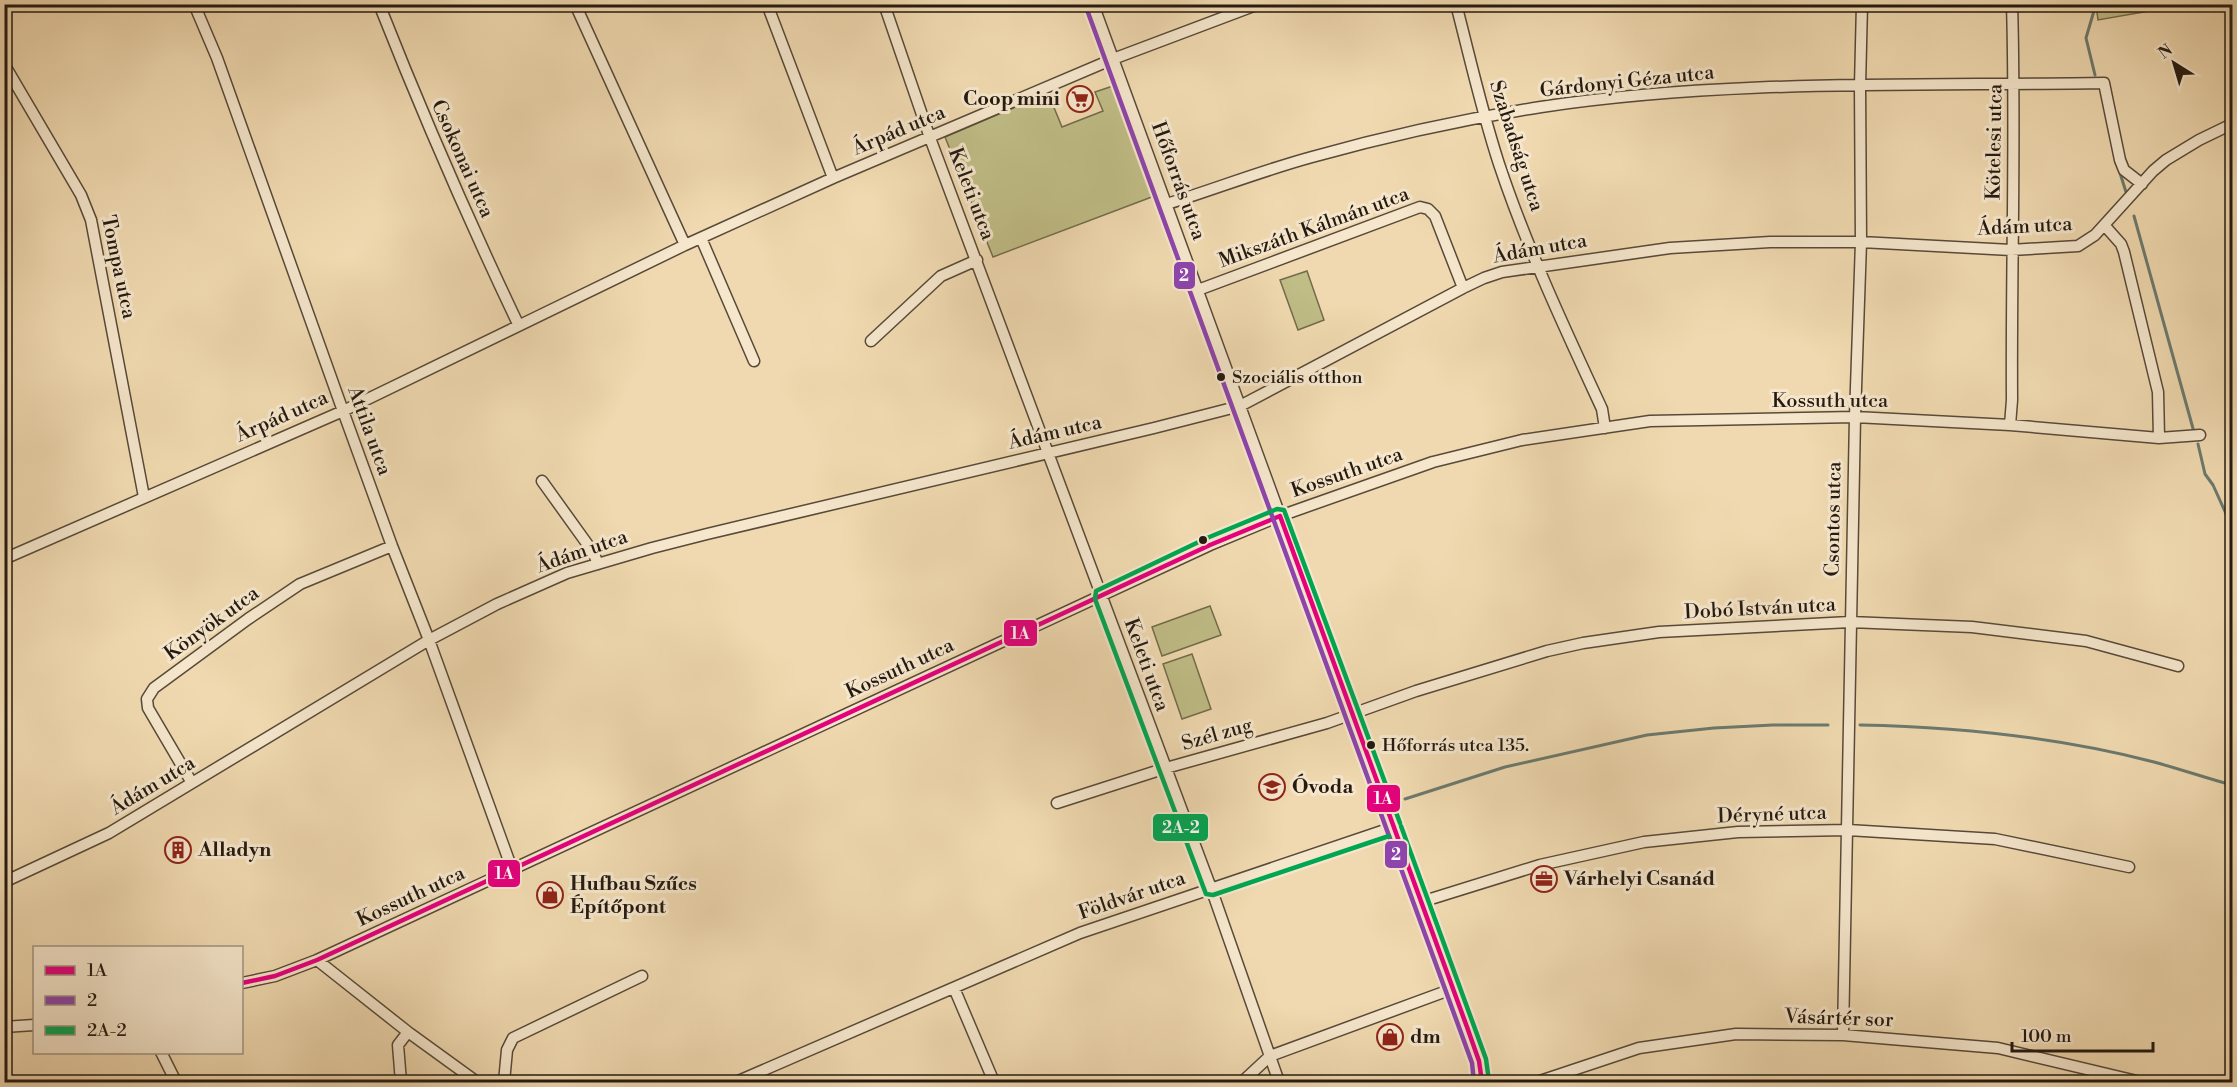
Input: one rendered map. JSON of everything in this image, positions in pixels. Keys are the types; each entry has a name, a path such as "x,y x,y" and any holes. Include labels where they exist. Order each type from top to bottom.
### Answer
{"street":[{"name":"Attila utca","path":"194,4 217,58 392,546 429,640 512,869"},
{"name":"Csokonai utca","path":"379,4 414,94 464,210 518,324"},
{"path":"574,4 685,245"},
{"path":"767,4 833,178"},
{"name":"Keleti utca","path":"884,4 930,138 1211,888 1279,1083"},
{"name":"Hőforrás utca","path":"1093,4 1479,1061 1482,1083"},
{"name":"Árpád utca","path":"4,559 343,411 518,324 833,178 1113,59 1259,4"},
{"name":"Szabadság utca","path":"1456,4 1485,118 1500,165 1538,266 1602,409 1605,428"},
{"name":"Csontos utca","path":"1843,1035 1850,622 1861,242 1862,4"},
{"name":"Kötelesi utca","path":"2010,424 2014,85 2012,4"},
{"name":"Tompa utca","path":"4,64 81,195 91,220 144,497"},
{"name":"Gárdonyi Géza utca","path":"1167,204 1312,157 1426,129 1540,107 1694,91 1860,86 2104,83 2120,160 2124,170 2142,184"},
{"name":"Ádám utca","path":"4,882 109,833 429,640 497,604 567,573 696,536 1048,454 1240,406 1492,274 1670,248 1770,242 1861,242 2011,250 2078,246 2105,226 2142,184 2174,154 2232,124"},
{"name":"Mikszáth Kálmán utca","path":"1198,290 1420,207 1428,209 1435,216 1463,288"},
{"path":"2105,226 2121,244 2127,261 2158,392 2159,438"},
{"path":"700,238 754,361"},
{"name":"Keleti utca","path":"872,341 941,276 977,260"},
{"name":"Kossuth utca","path":"243,983 275,976 317,960 1210,545 1280,516 1433,462 1522,440 1650,421 1855,417 2010,424 2159,438 2200,435"},
{"path":"542,480 594,552 598,564"},
{"name":"Könyök utca","path":"192,783 148,708 147,699 154,688 300,584 392,546"},
{"name":"Dobó István utca","path":"1352,713 1548,651 1583,643 1659,632 1850,622 1972,627 2086,641 2178,666"},
{"name":"Szél zug","path":"1057,802 1166,768 1327,723 1352,713"},
{"name":"Földvár utca","path":"736,1083 1080,933 1394,827"},
{"name":"Déryné utca","path":"1421,902 1540,865 1644,842 1738,832 1848,830 1995,839 2130,867"},
{"path":"317,960 477,1083"},
{"path":"504,1083 507,1050 513,1038 642,976"},
{"path":"954,988 994,1083"},
{"path":"1242,1083 1270,1056 1452,989"},
{"path":"4,1027 30,1025"},
{"path":"4,1034 30,1025"},
{"path":"401,1083 398,1045 408,1032"},
{"name":"Vásártér sor","path":"1537,1083 1639,1048 1736,1034 1843,1035 1998,1048 2141,1083"},
{"path":"162,1054 176,1083"}],"shaded area":[{"path":"2096,4 2184,5 2098,20"},
{"path":"1116,85 1157,195 993,257 945,137 1048,93 1062,127 1103,111 1095,92"},
{"path":"1307,271 1324,320 1298,330 1280,280"},
{"path":"1210,606 1221,635 1162,656 1152,627"},
{"path":"1192,654 1211,709 1182,719 1163,664"}],"waterway":[{"path":"2095,75 2086,38 2096,4"},
{"path":"2120,173 2126,192"},
{"path":"2134,216 2194,432"},
{"path":"2198,444 2205,474 2213,485 2232,527"},
{"path":"1405,799 1505,767 1647,735 1714,728 1828,725"},
{"path":"1860,725 1934,728 2045,740 2118,753 2232,785"}],"transit line":[{"name":"2","path":"1086,7 1472,1063 1474,1082"},
{"name":"2A-2","path":"1389,836 1213,895 1206,894 1095,599 1096,591 1207,538 1277,509 1284,510 1400,823"},
{"name":"1A","path":"1280,516 1467,1027 1479,1061 1482,1082"},
{"name":"1A","path":"243,983 275,976 317,960 1210,545 1280,516"},
{"name":"2A-2","path":"1401,826 1486,1059 1489,1081"}],"place":[{"name":"Coop mini","path":"1080,99"},
{"name":"Szociális otthon","path":"1221,377"},
{"name":"Hőforrás utca 135.","path":"1371,745"},
{"name":"Óvoda","path":"1272,787"},
{"name":"Alladyn","path":"178,850"},
{"name":"Várhelyi Csanád","path":"1544,879"},
{"name":"Hufbau Szűcs Építőpont","path":"550,895"},
{"name":"dm","path":"1390,1037"}]}
